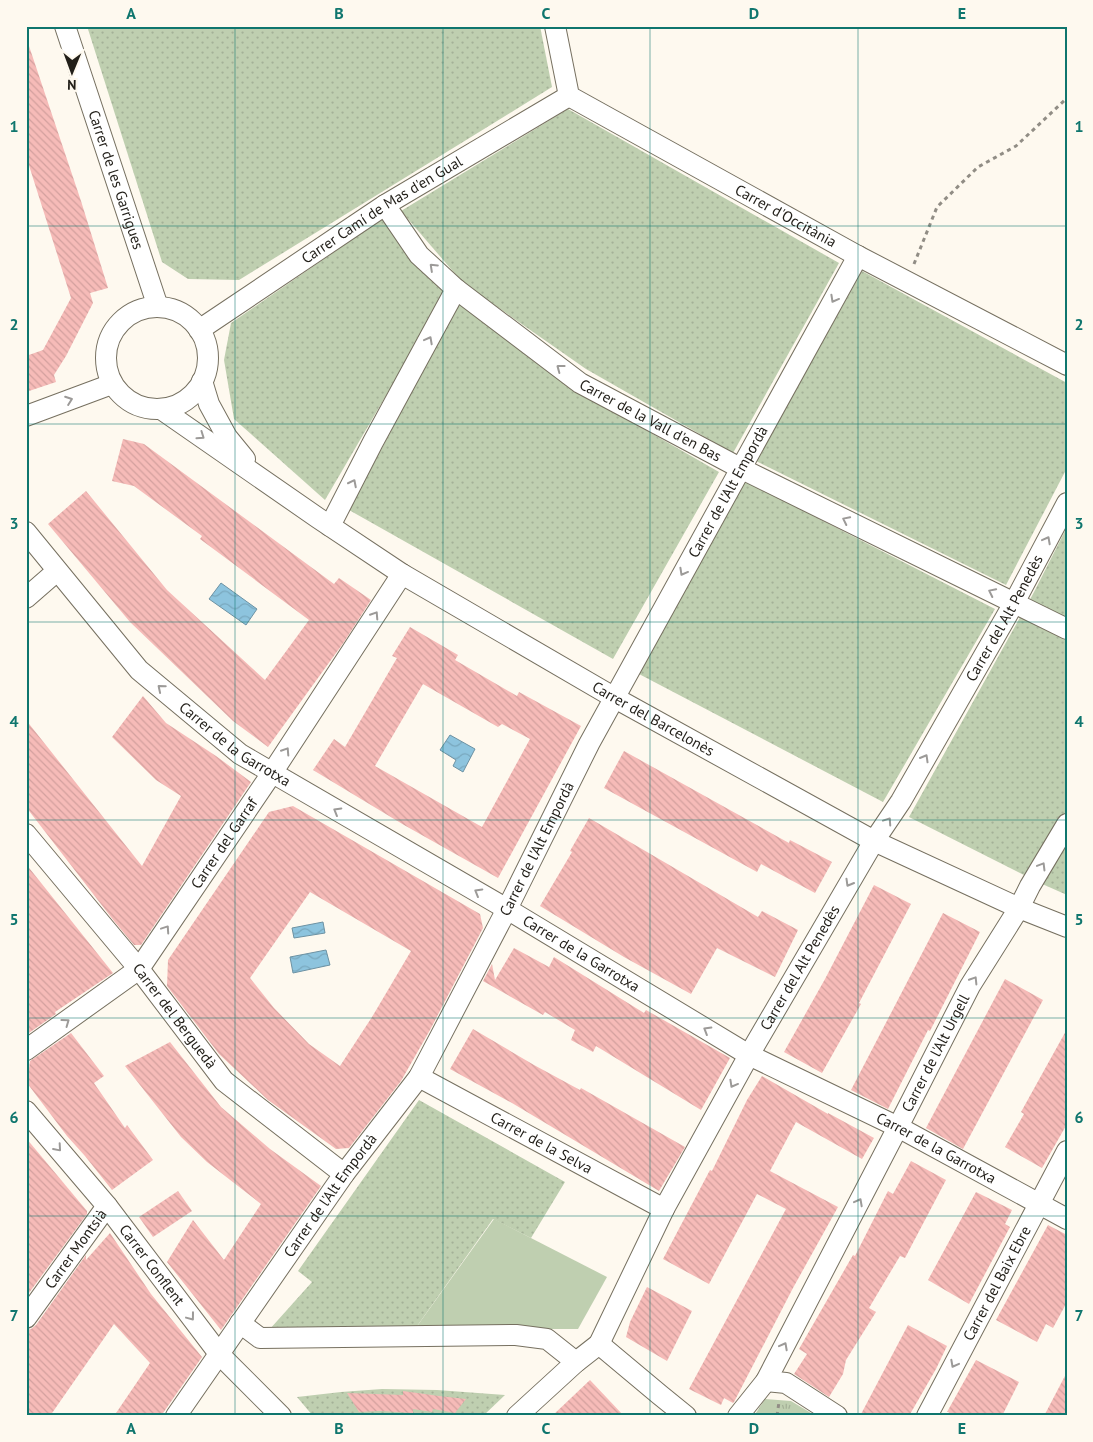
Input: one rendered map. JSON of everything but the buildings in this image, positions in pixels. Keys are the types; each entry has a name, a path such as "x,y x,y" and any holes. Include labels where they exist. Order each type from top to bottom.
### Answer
{"street":[{"name":"Carrer de les Garrigues","path":"65,26 158,307"},
{"path":"555,26 569,96"},
{"name":"Carrer Camí de Mas d'en Gual","path":"199,330 385,205 569,96"},
{"name":"Carrer d'Occitània","path":"569,96 906,282 1067,365"},
{"name":"Carrer de la Vall d'en Bas","path":"385,205 419,255 456,289 580,383 740,468 1067,629"},
{"name":"Carrer de l'Alt Empordà","path":"176,1416 344,1174 419,1077 507,909 590,744 858,256"},
{"path":"330,526 456,289"},
{"path":"158,307 182,313 199,330 205,342 208,355 207,368 195,392 185,400 174,406 161,409 147,408 133,403 122,396 112,384 106,367 106,349 112,332 124,318 140,309 158,307"},
{"name":"Carrer del Barcelonès","path":"202,381 209,404 227,436 259,476"},
{"path":"26,416 112,384"},
{"name":"Carrer del Barcelonès","path":"161,409 402,574 615,698 874,841 1019,908 1067,927"},
{"name":"Carrer del Alt Penedès","path":"517,1416 576,1362 599,1344 664,1209 749,1055 874,841 901,800 1014,603 1067,503"},
{"name":"Carrer de la Garrotxa","path":"26,532 139,670 240,754 507,909 749,1055 898,1127 1067,1219"},
{"path":"26,598 57,571"},
{"name":"Carrer del Garraf","path":"26,1050 139,970 272,773 402,574"},
{"name":"Carrer de l'Alt Urgell","path":"738,1416 766,1381 970,986 1019,908 1067,824"},
{"name":"Carrer del Berguedà","path":"26,834 139,970 224,1081 344,1174"},
{"name":"Carrer de la Selva","path":"419,1077 664,1209"},
{"name":"Carrer Conflent","path":"26,1111 107,1206 220,1355 281,1416"},
{"name":"Carrer del Baix Ebre","path":"927,1416 1067,1151"},
{"name":"Carrer Montsià","path":"26,1318 107,1206"},
{"path":"240,1323 260,1338 516,1335 547,1339 576,1362"},
{"path":"599,1344 686,1416"},
{"path":"766,1381 786,1383 837,1416"}],"path":[{"path":"906,282 937,207 978,167 1016,146 1067,98"},
{"path":"777,1416 779,1399"}],"green space":[{"path":"87,26 540,26 552,87 239,280 188,279 162,262"},
{"path":"568,109 839,263 733,453 586,369 463,283 401,211"},
{"path":"382,219 447,291 325,500 234,419 224,360 231,323"},
{"path":"862,271 1067,383 1067,468 1006,585 756,461"},
{"path":"459,303 583,394 719,472 613,659 349,510"},
{"path":"743,480 995,609 883,802 639,674"},
{"path":"1067,527 1067,895 909,817 1033,594"},
{"path":"419,1100 565,1182 531,1238 493,1219 415,1329 269,1330 312,1282 298,1271"},
{"path":"494,1219 607,1277 578,1329 415,1329"},
{"path":"382,1389 437,1390 505,1395 483,1416 313,1416 297,1397"},
{"path":"765,1399 791,1401 816,1416 754,1416"}],"water":[{"path":"221,583 257,609 246,625 209,599"},
{"path":"450,735 475,749 463,772 453,766 456,760 440,750"},
{"path":"323,922 325,933 294,938 292,928"},
{"path":"326,950 330,965 293,973 290,957"}]}
